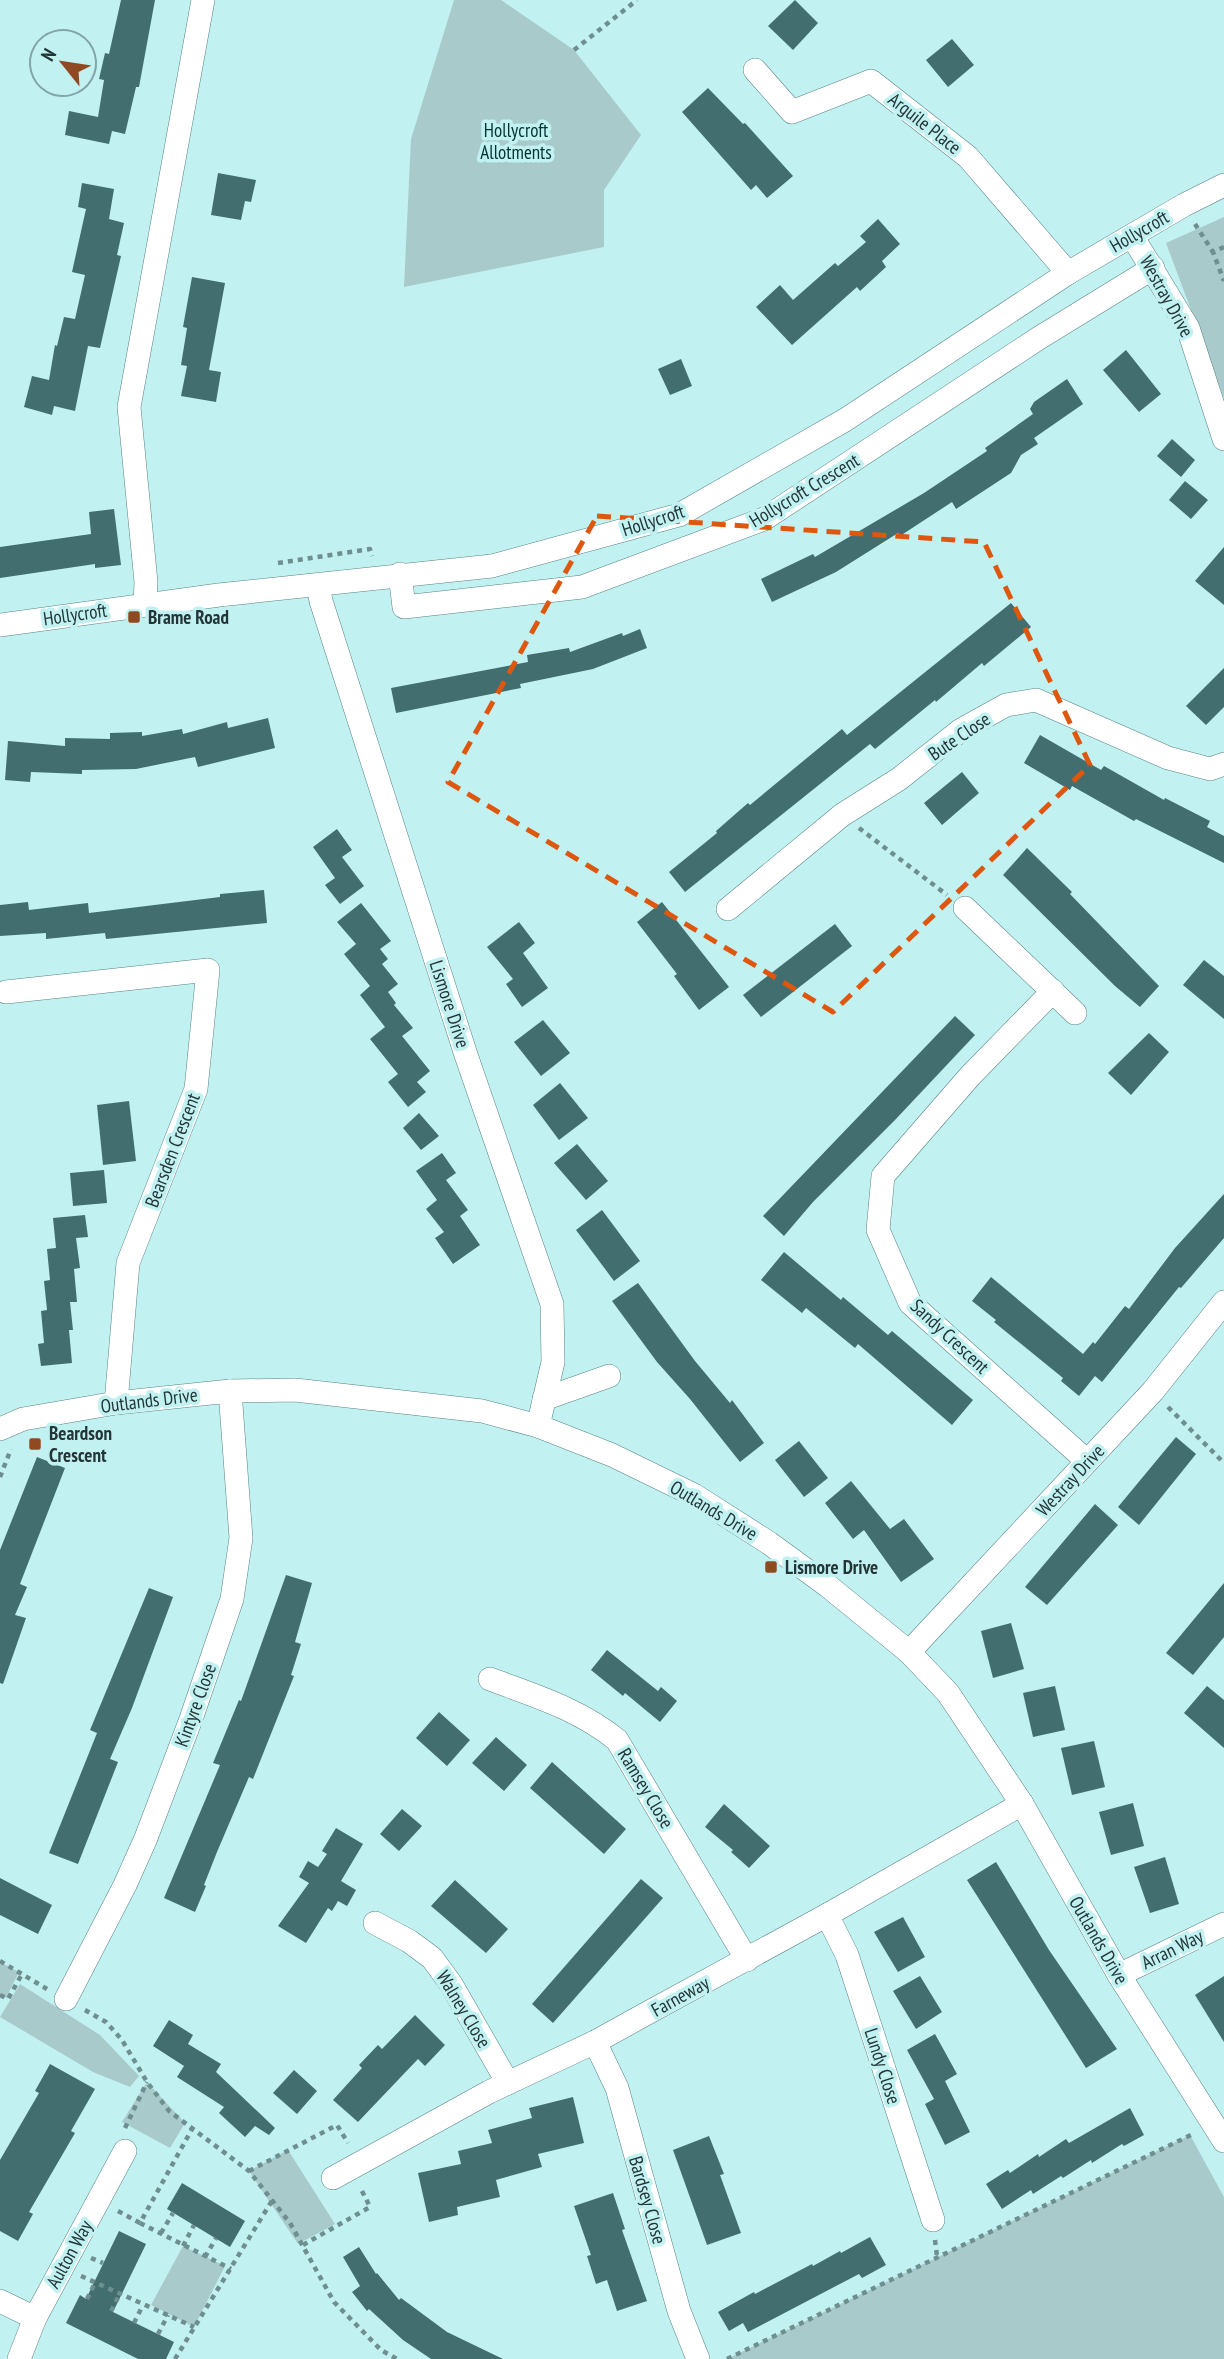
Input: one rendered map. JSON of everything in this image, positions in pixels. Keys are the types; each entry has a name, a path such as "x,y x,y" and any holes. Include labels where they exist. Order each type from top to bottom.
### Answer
{"street":[{"path":"145,604 146,582 129,407 203,0"},
{"name":"Arguile Place","path":"755,71 792,112 871,81 968,157 1068,273"},
{"name":"Hollycroft","path":"0,625 145,604 492,566 679,515 845,420 1068,273 1184,205 1224,185"},
{"name":"Westray Drive","path":"1132,236 1188,328 1224,439"},
{"name":"Hollycroft Crescent","path":"400,574 404,607 582,587 764,519 1029,344 1153,268"},
{"name":"Lismore Drive","path":"318,585 466,1055 552,1304 553,1362 538,1426"},
{"name":"Bute Close","path":"728,909 842,815 899,779 961,730 1006,705 1036,700 1168,758 1210,769 1224,764"},
{"path":"965,908 1075,1013"},
{"name":"Bearsden Crescent","path":"6,992 208,970 196,1089 128,1263 116,1403"},
{"name":"Sandy Crescent","path":"1053,991 970,1076 883,1176 878,1230 910,1303 1087,1461"},
{"name":"Westray Drive","path":"909,1652 1153,1391 1224,1302"},
{"path":"544,1399 609,1376"},
{"name":"Outlands Drive","path":"0,1429 23,1419 116,1403 230,1391 295,1390 482,1411 538,1426 612,1455 714,1507 828,1586 909,1652 948,1693 1022,1804 1119,1975 1219,2132"},
{"name":"Kintyre Close","path":"66,1999 125,1885 146,1838 232,1599 241,1538 230,1391"},
{"name":"Ramsey Close","path":"490,1679 575,1711 598,1724 617,1740 747,1960"},
{"name":"Farneway","path":"347,2170 508,2083 595,2042 747,1960 1022,1804"},
{"name":"Lundy Close","path":"827,1915 847,1955 933,2220"},
{"name":"Walney Close","path":"375,1923 409,1941 432,1958 451,1984 508,2083"},
{"name":"Arran Way","path":"1119,1975 1224,1924"},
{"name":"Bardsey Close","path":"595,2042 617,2088 679,2311 698,2359"},
{"name":"Aulton Way","path":"19,2359 35,2318 125,2151"},
{"path":"0,2301 35,2318"}],"path":[{"path":"574,50 637,0"},
{"path":"1184,205 1213,253 1224,281"},
{"path":"1213,253 1224,247"},
{"path":"842,815 965,908"},
{"path":"1153,1391 1224,1463"},
{"path":"0,1961 106,2022 122,2040 147,2082 169,2110 249,2171 290,2223 334,2302 382,2350 397,2359"},
{"path":"0,1995 8,2000 22,1974"},
{"path":"125,2151 124,2124 147,2082"},
{"path":"249,2171 337,2124 347,2170 370,2207 303,2245"},
{"path":"140,2223 192,2129"},
{"path":"727,2359 1219,2132"},
{"path":"175,2359 272,2199"},
{"path":"98,2201 231,2269"},
{"path":"161,2233 173,2213"},
{"path":"183,2246 194,2225"},
{"path":"205,2257 216,2238"},
{"path":"61,2267 194,2327"},
{"path":"87,2299 95,2283"},
{"path":"111,2311 120,2294"},
{"path":"134,2323 144,2304"},
{"path":"158,2334 167,2315"}],"highlighted area":[{"path":"597,516 984,542 1090,765 833,1012 448,782"}],"green space":[{"name":"Hollycroft Allotments","path":"454,0 501,0 574,50 641,135 604,190 604,247 404,287 411,139"},
{"path":"1224,217 1224,398 1166,243"},
{"path":"0,1962 19,1972 6,1998 0,1995"},
{"path":"20,1984 100,2035 139,2076 130,2087 93,2072 0,2017"},
{"path":"147,2082 185,2123 170,2148 122,2122"},
{"path":"1190,2135 1224,2197 1224,2359 727,2359"},
{"path":"288,2150 335,2224 298,2244 249,2171"},
{"path":"183,2246 225,2266 194,2327 151,2305"}],"building":[{"path":"121,0 155,0 139,87 136,87 125,134 112,131 109,144 65,135 69,111 98,117 104,80 99,79 105,53 109,54"},
{"path":"795,0 818,23 793,50 768,26"},
{"path":"952,39 974,65 948,87 926,60"},
{"path":"708,88 743,124 745,123 793,176 767,198 756,185 751,190 682,112"},
{"path":"218,173 256,180 251,202 245,201 241,220 211,215"},
{"path":"82,183 114,189 109,219 124,223 117,255 121,256 100,348 88,346 75,411 54,406 52,415 24,407 32,376 49,380 55,345 57,346 64,317 75,319 85,275 72,272 86,209 78,207"},
{"path":"878,219 900,244 882,261 886,267 860,291 857,287 792,345 756,307 780,285 793,300 835,263 838,266 866,242 860,236"},
{"path":"192,277 225,283 209,370 221,372 216,402 181,396 187,366 181,365 187,328 183,327"},
{"path":"1126,350 1161,394 1139,412 1103,370"},
{"path":"681,359 692,386 670,395 658,369"},
{"path":"1067,379 1083,404 1034,438 1038,444 1021,455 1011,473 956,509 952,502 900,536 898,533 836,572 772,602 761,579 813,554 815,557 924,493 987,451 985,448 1033,414 1030,409 1034,402"},
{"path":"1172,439 1195,460 1181,477 1157,456"},
{"path":"1185,481 1208,500 1191,519 1169,500"},
{"path":"114,509 121,565 95,568 95,564 0,578 0,547 91,534 89,512"},
{"path":"1224,547 1224,605 1195,581"},
{"path":"1011,603 1031,627 875,749 870,744 685,892 669,872 717,833 716,831 748,803 750,805 842,729 847,735"},
{"path":"640,629 647,648 593,669 520,684 521,688 396,713 391,688 528,662 527,655 569,648 570,652"},
{"path":"1224,668 1224,707 1206,725 1186,706"},
{"path":"268,718 275,748 198,767 195,757 136,769 82,770 82,774 31,772 30,782 5,780 8,741 65,746 65,738 110,739 110,733 142,732 142,736 182,729 183,734 227,722 228,728"},
{"path":"1040,735 1101,770 1104,766 1164,800 1165,798 1210,821 1207,827 1224,836 1224,863 1136,819 1134,821 1072,786 1070,790 1024,763"},
{"path":"962,772 979,793 942,825 924,803"},
{"path":"337,829 352,850 342,857 364,886 340,904 325,885 335,878 313,847"},
{"path":"1027,848 1072,892 1070,894 1159,986 1140,1007 1115,986 1003,875"},
{"path":"264,890 267,923 106,939 105,933 46,939 46,933 0,936 0,905 28,902 29,910 88,903 89,913"},
{"path":"662,902 729,987 699,1010 674,976 677,974 637,922"},
{"path":"361,903 391,941 380,949 388,959 382,964 398,984 388,992 396,1003 394,1005 413,1028 402,1036 430,1071 417,1082 426,1092 408,1107 388,1082 398,1074 370,1039 385,1027 360,995 370,986 344,954 356,944 337,922"},
{"path":"519,922 535,943 523,953 548,988 522,1007 506,984 513,979 487,947"},
{"path":"835,924 852,946 761,1017 743,995"},
{"path":"1204,960 1224,976 1224,1019 1183,985"},
{"path":"955,1016 975,1035 813,1202 784,1236 763,1216"},
{"path":"543,1020 570,1053 541,1076 514,1042"},
{"path":"1149,1033 1169,1052 1131,1095 1108,1073"},
{"path":"560,1083 588,1118 559,1140 533,1105"},
{"path":"129,1101 136,1161 103,1165 97,1105"},
{"path":"419,1113 439,1136 421,1150 403,1128"},
{"path":"577,1144 608,1181 586,1200 554,1163"},
{"path":"442,1153 456,1173 446,1180 468,1210 460,1216 480,1245 453,1264 435,1238 444,1232 426,1209 437,1200 416,1171"},
{"path":"104,1170 107,1203 73,1206 70,1173"},
{"path":"1224,1194 1224,1238 1181,1288 1179,1287 1102,1382 1095,1376 1079,1396 1061,1381 1063,1378 972,1301 991,1277 1083,1354 1093,1342 1095,1344 1125,1306 1129,1309 1175,1248"},
{"path":"602,1210 640,1261 614,1281 576,1230"},
{"path":"85,1215 88,1237 76,1238 80,1268 74,1269 77,1302 70,1302 72,1363 41,1366 38,1344 44,1343 41,1311 47,1310 44,1281 50,1280 47,1249 56,1248 53,1218"},
{"path":"784,1252 888,1335 892,1331 973,1400 952,1425 858,1344 855,1348 806,1308 802,1313 761,1280"},
{"path":"638,1283 695,1361 730,1403 732,1400 764,1443 740,1462 657,1362 612,1301"},
{"path":"1176,1437 1196,1454 1139,1525 1118,1507"},
{"path":"799,1441 828,1478 804,1497 775,1460"},
{"path":"37,1457 65,1468 20,1584 27,1587 15,1615 26,1618 3,1684 0,1683 0,1550"},
{"path":"851,1481 890,1529 904,1519 934,1559 901,1582 864,1530 853,1539 825,1503"},
{"path":"1095,1504 1118,1525 1047,1605 1025,1587"},
{"path":"286,1575 312,1583 295,1642 301,1644 291,1675 294,1676 253,1779 249,1777 217,1852 195,1912 164,1898 220,1765 213,1763 239,1700 241,1701"},
{"path":"1224,1583 1224,1637 1193,1675 1166,1653"},
{"path":"149,1588 173,1597 110,1759 118,1762 78,1864 49,1853 97,1733 90,1730"},
{"path":"1011,1623 1024,1669 993,1678 981,1631"},
{"path":"607,1650 658,1691 661,1687 677,1701 660,1722 591,1670"},
{"path":"1055,1686 1065,1730 1033,1737 1023,1693"},
{"path":"1207,1686 1224,1700 1224,1748 1184,1713"},
{"path":"439,1712 470,1740 447,1766 416,1738"},
{"path":"496,1737 527,1765 504,1791 472,1763"},
{"path":"1094,1741 1105,1787 1072,1795 1061,1748"},
{"path":"552,1762 626,1829 604,1854 530,1788"},
{"path":"1133,1803 1144,1846 1111,1855 1099,1812"},
{"path":"724,1804 770,1846 749,1868 731,1852 733,1850 705,1827"},
{"path":"402,1809 422,1826 399,1851 380,1834"},
{"path":"336,1828 363,1844 341,1881 356,1890 347,1906 338,1901 332,1911 328,1908 306,1943 278,1926 309,1883 299,1877 308,1861 318,1867 327,1854 322,1851"},
{"path":"1165,1857 1179,1904 1150,1913 1134,1867"},
{"path":"996,1862 1049,1950 1117,2049 1086,2068 967,1880"},
{"path":"0,1878 52,1905 38,1934 0,1915"},
{"path":"641,1879 663,1898 553,2023 532,2004"},
{"path":"455,1880 508,1929 486,1953 431,1906"},
{"path":"903,1917 925,1957 898,1972 874,1932"},
{"path":"920,1976 942,2012 916,2029 893,1991"},
{"path":"1224,1976 1224,2042 1195,1995"},
{"path":"415,2015 445,2045 425,2066 418,2059 358,2122 333,2100 362,2068 359,2065 378,2045 382,2049"},
{"path":"169,2020 193,2035 188,2044 221,2064 216,2072 275,2128 269,2135 255,2126 245,2137 219,2113 224,2107 177,2077 184,2066 153,2046"},
{"path":"935,2034 957,2074 945,2081 970,2132 945,2145 925,2104 934,2099 907,2050"},
{"path":"50,2064 95,2089 71,2131 75,2133 29,2212 33,2214 18,2241 0,2231 0,2160 39,2093 35,2091"},
{"path":"294,2070 317,2091 297,2114 273,2093"},
{"path":"573,2097 584,2143 538,2154 542,2167 496,2180 500,2197 457,2207 458,2215 429,2222 418,2173 461,2164 458,2151 492,2143 488,2130 532,2118 529,2108"},
{"path":"1130,2108 1144,2135 1124,2146 1122,2144 1092,2163 1091,2160 1033,2194 1031,2190 1002,2209 986,2184 1008,2170 1010,2173 1038,2154 1039,2157 1066,2139 1069,2143"},
{"path":"709,2136 724,2174 720,2175 741,2233 707,2245 673,2150"},
{"path":"182,2183 245,2221 230,2247 167,2209"},
{"path":"613,2193 625,2229 622,2230 647,2301 617,2311 607,2280 596,2284 587,2256 591,2255 574,2206"},
{"path":"119,2231 146,2244 113,2312 174,2342 166,2359 138,2359 66,2323 80,2295 86,2299"},
{"path":"870,2237 886,2265 862,2278 859,2274 748,2332 743,2323 729,2331 718,2312 754,2292 755,2294"},
{"path":"359,2247 376,2274 399,2300 401,2298 447,2332 503,2359 431,2359 403,2340 369,2309 367,2311 352,2292 360,2286 343,2257"}],"place":[{"name":"Brame Road","path":"134,617"},
{"name":"Beardson Crescent","path":"35,1444"},
{"name":"Lismore Drive","path":"771,1567"}]}
